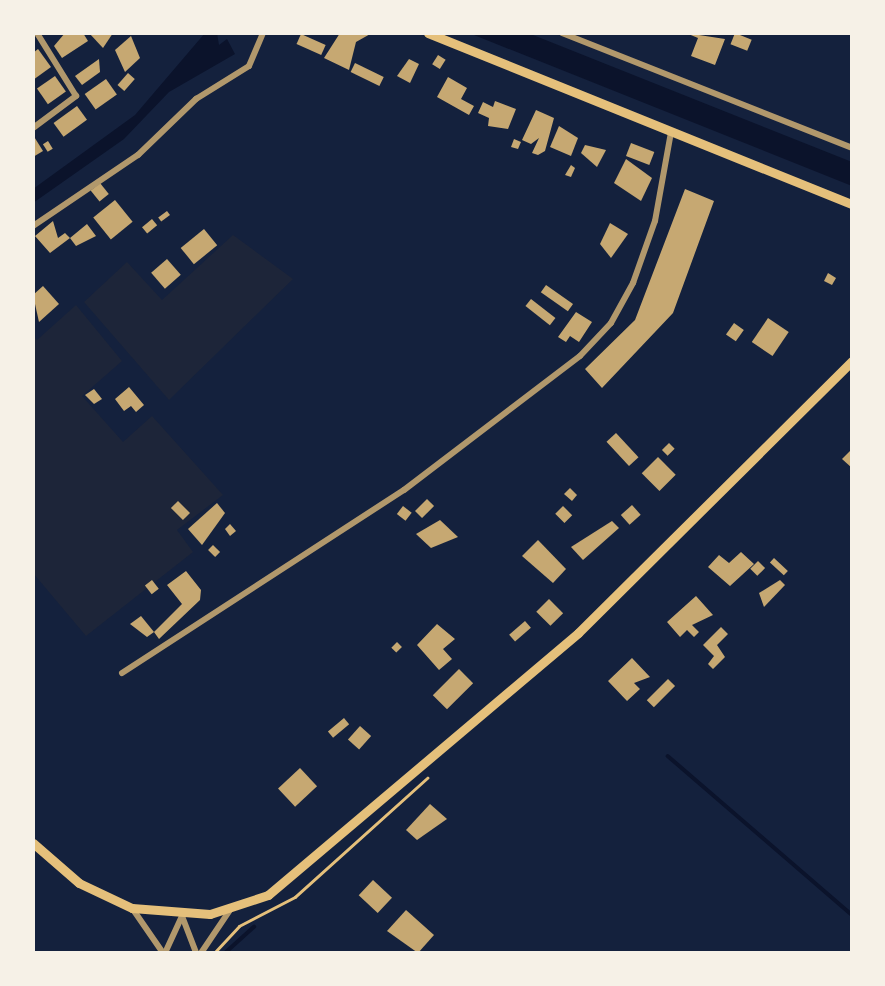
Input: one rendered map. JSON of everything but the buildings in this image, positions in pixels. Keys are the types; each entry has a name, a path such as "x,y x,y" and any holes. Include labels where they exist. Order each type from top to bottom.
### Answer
{"main road":[{"path":"428,33 852,204"},
{"path":"33,842 79,883 132,908 182,916 230,910 284,885 538,668 852,361"}],"street":[{"path":"33,128 76,96 37,33"},
{"path":"33,226 138,155 196,99 249,66 263,33"},
{"path":"562,33 852,148"},
{"path":"122,673 404,490 580,356 611,323 633,283 655,221 671,132"},
{"path":"132,908 164,953 182,916"},
{"path":"182,916 199,953 230,910"}],"path":[{"path":"213,953 239,926 295,897 427,778"}],"shaded area":[{"path":"205,33 217,33 219,45 227,39 235,54 169,92 124,139 33,203 33,189 135,115"},
{"path":"469,33 528,33 852,162 852,186"},
{"path":"233,235 293,279 169,400 84,302 127,262 162,300"},
{"path":"76,305 122,361 82,396 123,442 152,416 223,495 177,530 193,552 86,636 33,573 33,336 37,340"}],"waterway":[{"path":"668,756 852,915"},
{"path":"225,953 254,927"}]}
